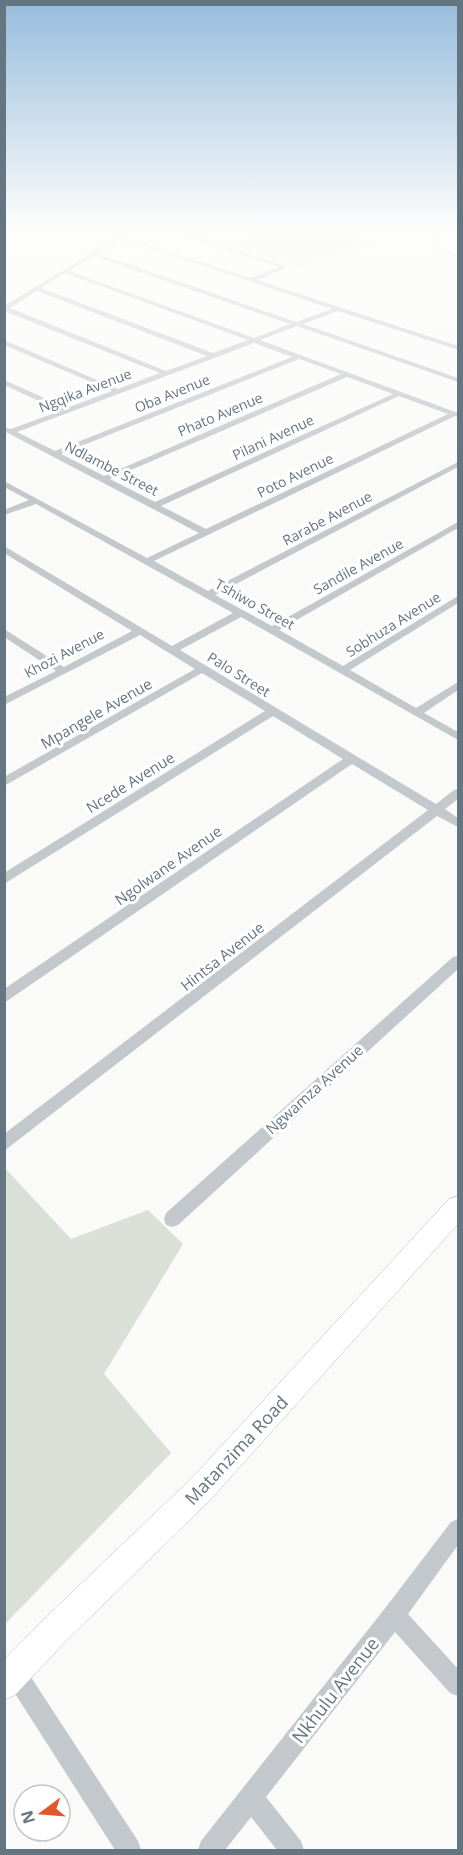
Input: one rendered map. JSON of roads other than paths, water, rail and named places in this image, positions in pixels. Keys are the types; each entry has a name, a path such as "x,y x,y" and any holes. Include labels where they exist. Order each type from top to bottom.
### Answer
{"street":[{"path":"14,313 165,373"},
{"path":"99,313 212,356"},
{"path":"179,313 457,415"},
{"path":"264,313 459,380"},
{"name":"Ngqika Avenue","path":"7,430 327,313"},
{"path":"347,313 459,348"},
{"path":"4,342 117,391"},
{"name":"Oba Avenue","path":"55,454 300,356"},
{"name":"Phato Avenue","path":"104,479 348,374"},
{"path":"4,382 65,410"},
{"name":"Pilani Avenue","path":"156,505 400,393"},
{"name":"Poto Avenue","path":"147,561 457,415"},
{"name":"Ndlambe Street","path":"7,430 207,533"},
{"name":"Rarabe Avenue","path":"208,595 459,464"},
{"name":"Tshiwo Street","path":"4,483 272,630 459,737"},
{"path":"4,513 35,501"},
{"name":"Sandile Avenue","path":"272,630 459,525"},
{"name":"Palo Street","path":"4,549 350,760 459,823"},
{"name":"Sobhuza Avenue","path":"342,671 459,599"},
{"path":"171,651 240,613"},
{"path":"4,632 63,671"},
{"name":"Khozi Avenue","path":"4,702 138,632"},
{"name":"Mpangele Avenue","path":"4,782 202,669"},
{"path":"417,713 459,685"},
{"name":"Ncede Avenue","path":"4,879 272,712"},
{"name":"Ngolwane Avenue","path":"4,997 350,760"},
{"name":"Hintsa Avenue","path":"4,1144 459,793"},
{"name":"Ngwamza Avenue","path":"172,1219 318,1084 459,961"},
{"name":"Matanzima Road","path":"10,1679 53,1632 202,1488 459,1207"},
{"name":"Nkhulu Avenue","path":"210,1851 459,1529"},
{"path":"394,1615 459,1685"},
{"path":"10,1679 129,1851"},
{"path":"251,1797 292,1851"}]}
